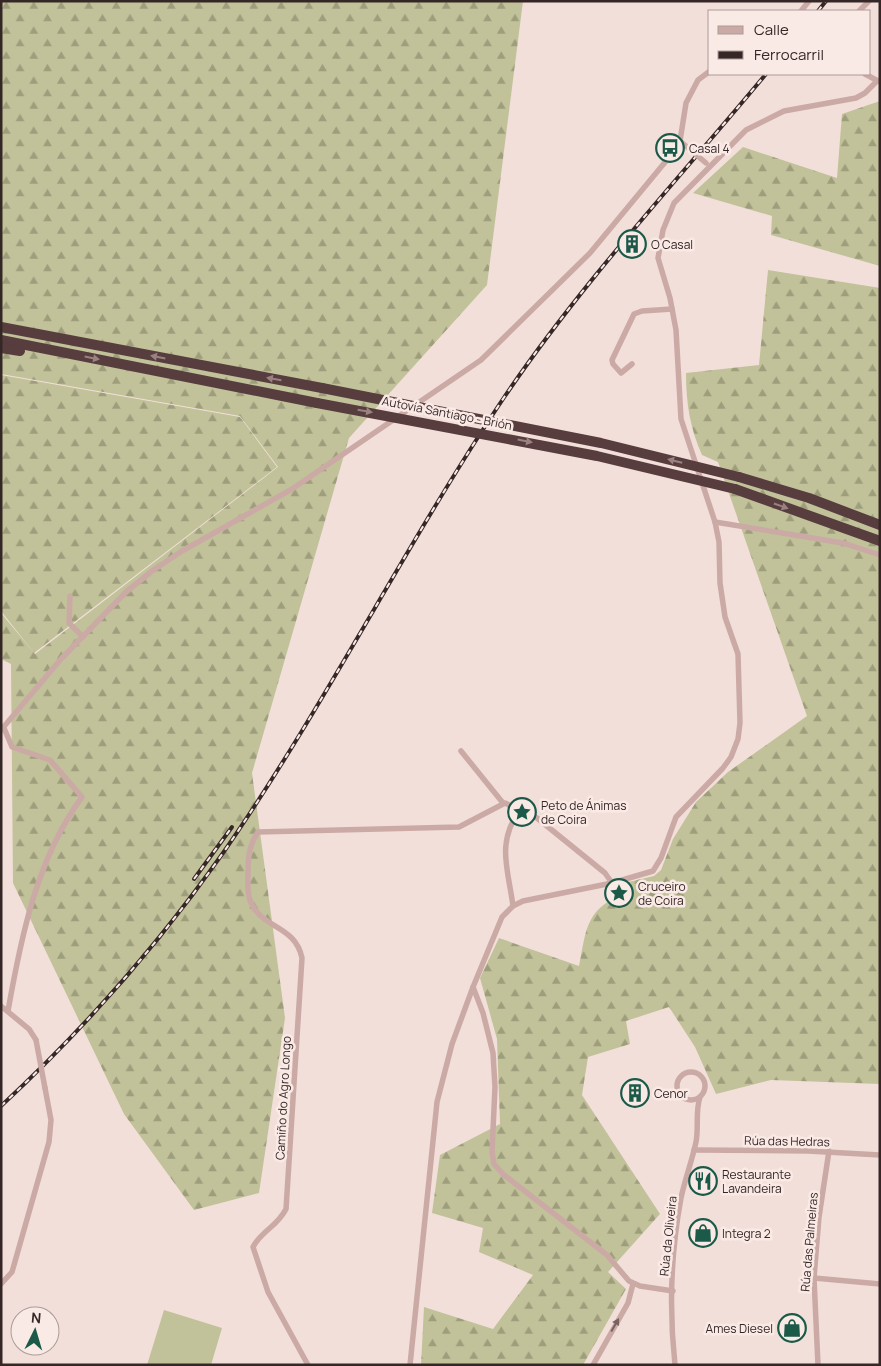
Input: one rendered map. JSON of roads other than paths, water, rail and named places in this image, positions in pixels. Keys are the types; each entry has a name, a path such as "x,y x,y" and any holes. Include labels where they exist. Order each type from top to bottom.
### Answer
{"highway":[{"path":"1,320 30,332"},
{"name":"Autovía Santiago - Brión","path":"1,327 601,443 739,477 809,498 880,524"},
{"name":"Autovía Santiago - Brión","path":"1,340 317,403 568,450 735,490 880,541"},
{"path":"1,348 24,351 44,348"}],"street":[{"path":"860,10 869,1"},
{"path":"8,1011 14,978 39,876 65,821 82,797 50,760 12,747 2,729 61,659 126,592 152,571 189,547 292,489 481,360 590,252 623,215 680,141 686,103 698,80 708,72"},
{"path":"410,1365 437,1102 452,1044 473,986 502,917 513,906 523,901 647,874 658,865 676,817 723,768 738,739 740,723 738,654 725,617 715,522 681,419 676,330 658,258 663,230 674,203 708,164 746,130 784,111 856,98 878,81 867,75"},
{"path":"680,141 708,164"},
{"path":"632,364 621,373 612,360 630,318 638,312 672,309"},
{"path":"715,522 843,543 880,555"},
{"path":"70,596 70,623 83,637"},
{"path":"461,751 503,803 537,818 605,873 612,883"},
{"name":"Camiño do Agro Longo","path":"308,1365 268,1292 253,1247 257,1239 281,1220 286,1209 302,958 294,938 259,915 250,900 248,891 249,851 258,832 458,827 503,803"},
{"path":"513,906 504,862 505,844 520,809"},
{"path":"473,986 483,1013 493,1053 495,1087 492,1152 494,1164 504,1176 607,1255 633,1284 672,1291"},
{"path":"1,1006 30,1029 36,1040 51,1120 49,1142 12,1272 1,1284"},
{"name":"Rúa da Oliveira","path":"675,1365 672,1291 679,1214 694,1150 697,1127 696,1111 700,1097 705,1089 703,1079 696,1073 686,1073 678,1079 676,1088 681,1097 689,1101 696,1111"},
{"path":"689,1101 700,1097"},
{"name":"Rúa das Hedras","path":"694,1150 828,1152 880,1155"},
{"name":"Rúa das Palmeiras","path":"818,1365 814,1278 819,1218 828,1152"},
{"path":"814,1278 880,1284"},
{"path":"593,1365 628,1303 633,1284"}],"railway":[{"path":"819,10 826,1"},
{"path":"1,1106 61,1047 118,986 198,887 223,853 296,741 468,452 535,353 632,232 765,75"},
{"path":"194,879 232,827"}],"place":[{"name":"Casal 4","path":"670,148"},
{"name":"O Casal","path":"632,244"},
{"name":"Peto de Ánimas de Coira","path":"522,812"},
{"name":"Cruceiro de Coira","path":"619,893"},
{"name":"Cenor","path":"635,1093"},
{"name":"Restaurante Lavandeira","path":"703,1181"},
{"name":"Integra 2","path":"703,1233"},
{"name":"Ames Diesel","path":"792,1328"}]}
